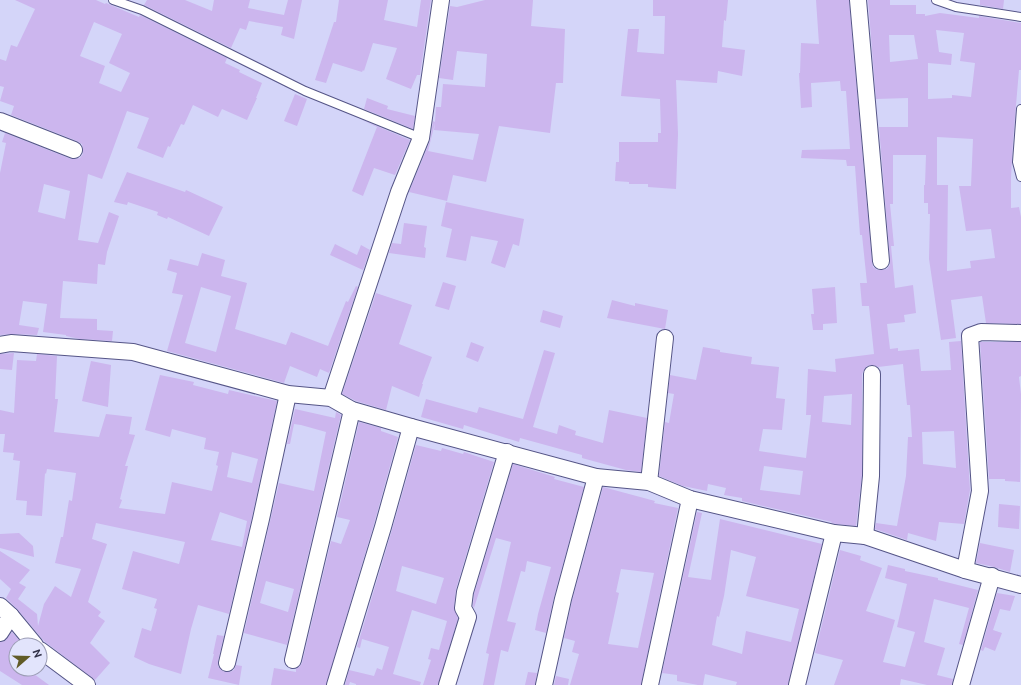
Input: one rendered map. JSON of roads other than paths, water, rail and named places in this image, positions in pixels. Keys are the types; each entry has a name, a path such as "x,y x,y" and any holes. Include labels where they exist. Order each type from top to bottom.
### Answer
{"street":[{"path":"330,398 398,192 421,138 441,0"},
{"path":"858,0 881,261"},
{"path":"0,121 74,150"},
{"path":"965,570 980,491 970,336 981,332 1021,333"},
{"path":"649,482 665,338"},
{"path":"0,345 11,343 133,352 288,394 330,398 352,410 596,477 649,482 690,499 834,533 865,536 965,570 1021,581"},
{"path":"865,536 871,476 872,374"},
{"path":"227,663 261,519 288,394"},
{"path":"293,660 352,410"},
{"path":"335,685 383,527 411,427"},
{"path":"447,685 468,617 463,608 465,592 507,452"},
{"path":"544,685 563,600 596,477"},
{"path":"650,685 690,499"},
{"path":"797,685 834,533"},
{"path":"961,685 992,576"},
{"path":"0,633 6,611"},
{"path":"6,611 29,637"},
{"path":"48,656 86,685"}],"lane":[{"path":"113,0 142,10 305,91 421,138"},
{"path":"936,0 956,7 1021,17"},
{"path":"1021,109 1017,162 1021,177"}]}
